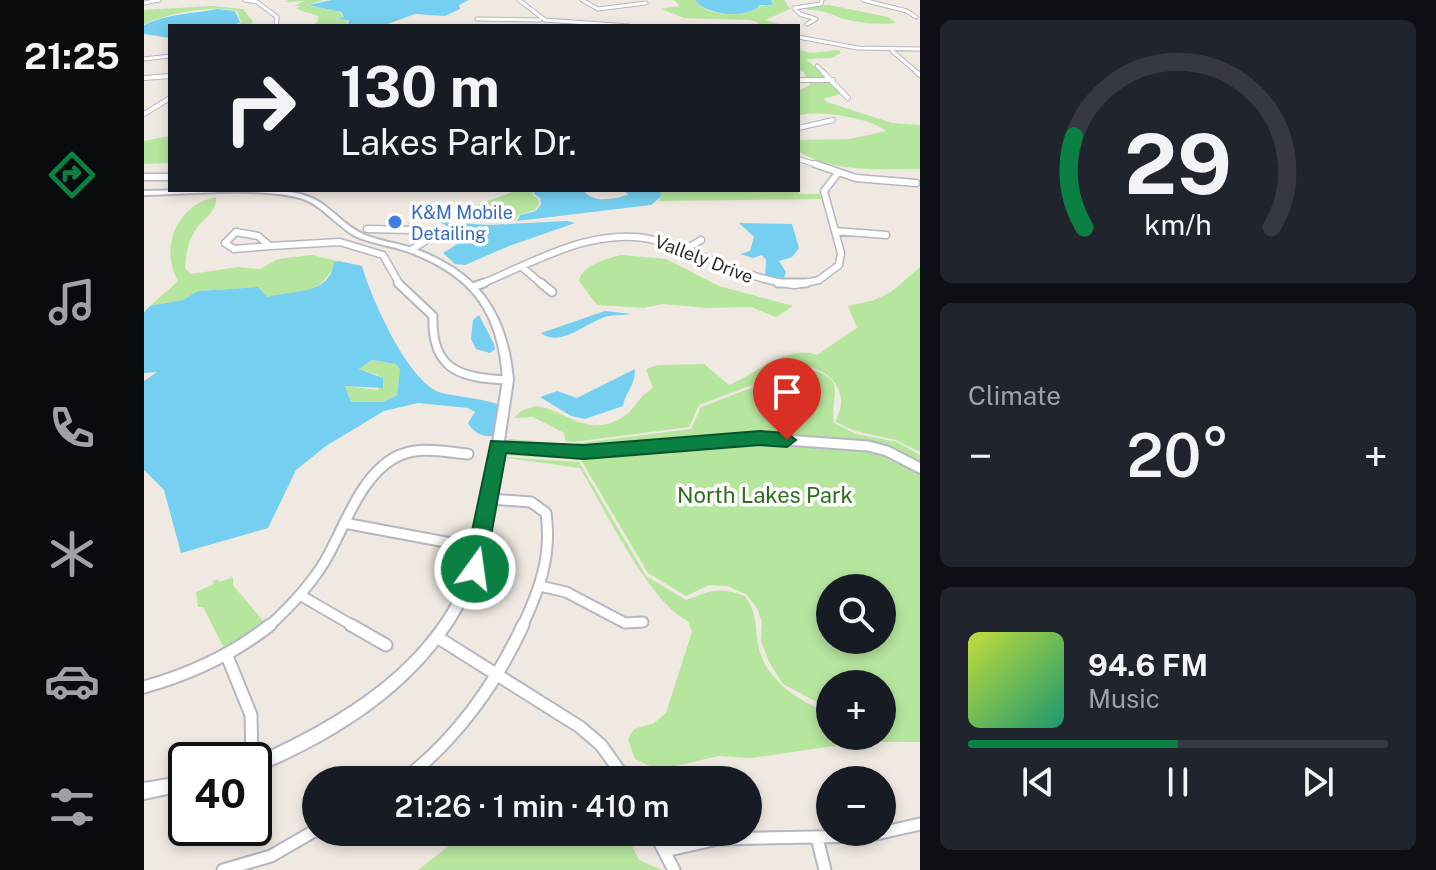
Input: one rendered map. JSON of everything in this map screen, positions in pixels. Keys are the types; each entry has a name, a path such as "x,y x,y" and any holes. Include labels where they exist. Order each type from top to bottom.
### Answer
{"street":[{"path":"144,3 159,0"},
{"path":"245,0 257,2 277,17 276,24"},
{"path":"519,0 545,20"},
{"path":"582,0 598,9 646,3"},
{"path":"807,24 816,19 800,14 794,8 821,4 822,0"},
{"path":"863,0 900,9"},
{"path":"888,0 916,17"},
{"path":"477,19 584,24"},
{"path":"800,37 858,48 920,49"},
{"path":"891,49 920,75"},
{"path":"144,59 168,56"},
{"path":"817,66 848,98"},
{"path":"144,78 168,76"},
{"path":"800,80 833,80"},
{"path":"144,114 168,99"},
{"path":"800,128 833,120"},
{"path":"800,160 838,173 875,181 916,183"},
{"name":"Vallely Drive","path":"473,287 592,242 614,237 652,238 686,249 745,277 775,282 804,282 826,276 839,265 841,253 824,191 838,173"},
{"path":"144,177 168,177"},
{"path":"144,193 263,192 315,201 329,209 340,224 353,233 440,262 473,287 502,328 508,353 508,380 489,499 475,569 459,603 437,637 403,676 362,710 312,741 272,758"},
{"path":"367,229 412,230 427,235 427,240 411,250"},
{"path":"380,242 389,230"},
{"path":"835,231 886,235"},
{"path":"270,246 258,236 241,232 230,236 225,243 234,249 340,242 387,258 399,284 433,316 434,348 442,362 459,373 483,380 508,380"},
{"path":"340,242 353,233"},
{"path":"686,249 701,240"},
{"path":"523,268 552,292"},
{"path":"498,446 584,452 760,438 868,446 887,451 920,468"},
{"path":"144,687 172,681 227,656 267,627 300,595 323,564 344,523 372,481 397,457 419,451 468,454"},
{"path":"419,766 450,739 495,673 526,624 540,586 548,541 546,513 531,502 489,499"},
{"path":"344,523 451,543"},
{"path":"540,586 566,592 625,623 643,622"},
{"path":"300,595 386,645"},
{"path":"437,637 580,727 601,745 616,766"},
{"path":"227,656 251,715 252,742"},
{"path":"144,791 168,786"},
{"path":"896,829 920,824"},
{"path":"223,870 271,856 302,838"},
{"path":"665,851 718,839 816,838"},
{"path":"662,846 674,870"},
{"path":"819,846 825,870"}],"green space":[{"path":"289,0 323,0 307,5 340,12 342,16 352,15 335,19 348,20 347,24 314,24 318,16 294,6 304,1 285,2"},
{"path":"674,0 695,0 703,8 723,13 773,4 771,0 784,0 790,9 765,20 779,24 758,24 750,20 684,18 661,9 680,6"},
{"path":"829,5 888,17 896,23 863,23 807,10 807,6"},
{"path":"213,6 243,9 253,22 238,24 241,22 237,11 203,9 144,24 144,10"},
{"path":"800,50 810,53 839,50 841,53 831,58 806,59 830,79 807,79 804,72 800,71"},
{"path":"809,81 831,81 843,93 824,99 827,102 892,123 920,125 920,169 842,166 800,152 800,140 850,139 886,131 868,122 843,116 800,116 800,90 810,85"},
{"path":"168,136 168,163 144,164 144,141"},
{"path":"512,192 533,192 539,204 535,210 518,215 515,221 472,219 464,215 468,208"},
{"path":"660,192 798,192 820,194 821,199 658,201 662,196"},
{"path":"216,197 212,211 196,229 189,243 185,268 191,274 238,267 260,269 278,259 312,255 337,261 330,273 317,286 301,292 267,297 258,287 198,291 183,300 150,306 178,281 170,255 175,229 191,208"},
{"path":"621,255 666,259 719,286 793,306 776,317 751,307 597,305 579,281 581,275 596,264"},
{"path":"920,267 920,452 896,440 855,431 836,422 841,403 838,388 823,372 802,366 699,405 689,427 573,442 565,441 564,433 533,417 514,418 521,411 536,406 589,425 601,425 626,415 653,388 646,369 658,365 704,364 729,385 783,357 806,353 817,355 857,328 848,306 891,292"},
{"path":"372,360 397,364 400,369 397,395 383,402 351,402 345,386 378,390 378,375 359,369"},
{"name":"North Lakes Park","path":"804,368 819,372 833,382 834,423 856,434 897,442 920,455 920,742 896,742 896,670 816,670 816,702 783,684 769,662 761,641 762,622 757,608 746,594 727,586 709,585 686,596 648,573 581,460 505,455 509,439 573,444 691,429 701,407"},
{"path":"501,449 505,457 579,462 646,576 686,600 714,591 745,596 753,612 765,665 793,695 816,707 816,749 751,758 718,756 676,766 650,766 635,759 628,739 634,729 654,723 666,713 692,632 688,621 673,611 643,575 580,468 500,457"},
{"path":"233,577 233,585 264,622 224,648 203,607 198,607 196,592 214,584 212,582 216,579 220,582"},
{"path":"449,846 632,846 639,860 662,870 418,870"}],"water":[{"path":"332,0 469,0 459,5 460,9 445,16 415,14 388,24 348,24 349,20 336,19 344,17 341,12 308,5"},
{"path":"695,0 771,0 773,5 760,5 746,12 727,14 708,10"},
{"path":"217,9 235,11 240,22 168,24 168,38 144,34 144,25 171,16"},
{"path":"585,192 604,199 628,195 626,192 660,192 662,196 651,205 517,221 520,215 536,211 541,204 540,198 534,194"},
{"path":"440,222 489,225 575,223 465,265 455,264 443,253 467,238"},
{"path":"739,223 792,224 799,248 792,257 779,261 786,272 784,278 765,277 766,260 762,255 753,258 740,254 750,251 754,237"},
{"path":"334,262 362,266 392,337 427,385 439,392 500,406 492,436 481,435 470,426 468,423 475,412 468,408 418,403 384,411 326,446 296,470 268,528 181,553 164,490 144,470 144,381 157,372 144,373 144,312 150,306 183,300 198,291 258,287 267,297 308,290 325,281","holes":["372,360 396,364 400,369 397,395 383,402 351,402 345,386 383,388 383,378 359,369"]},
{"path":"605,311 631,314 605,317 556,338 541,333"},
{"path":"479,315 494,344 495,349 490,353 476,349 471,339 473,320"},
{"path":"635,369 634,380 623,406 585,419 571,416 540,397 557,391 577,398"}],"place":[{"name":"K&M Mobile Detailing","path":"395,222"}],"route":[{"path":"475,569 498,446 584,452 760,438 787,440"}]}
